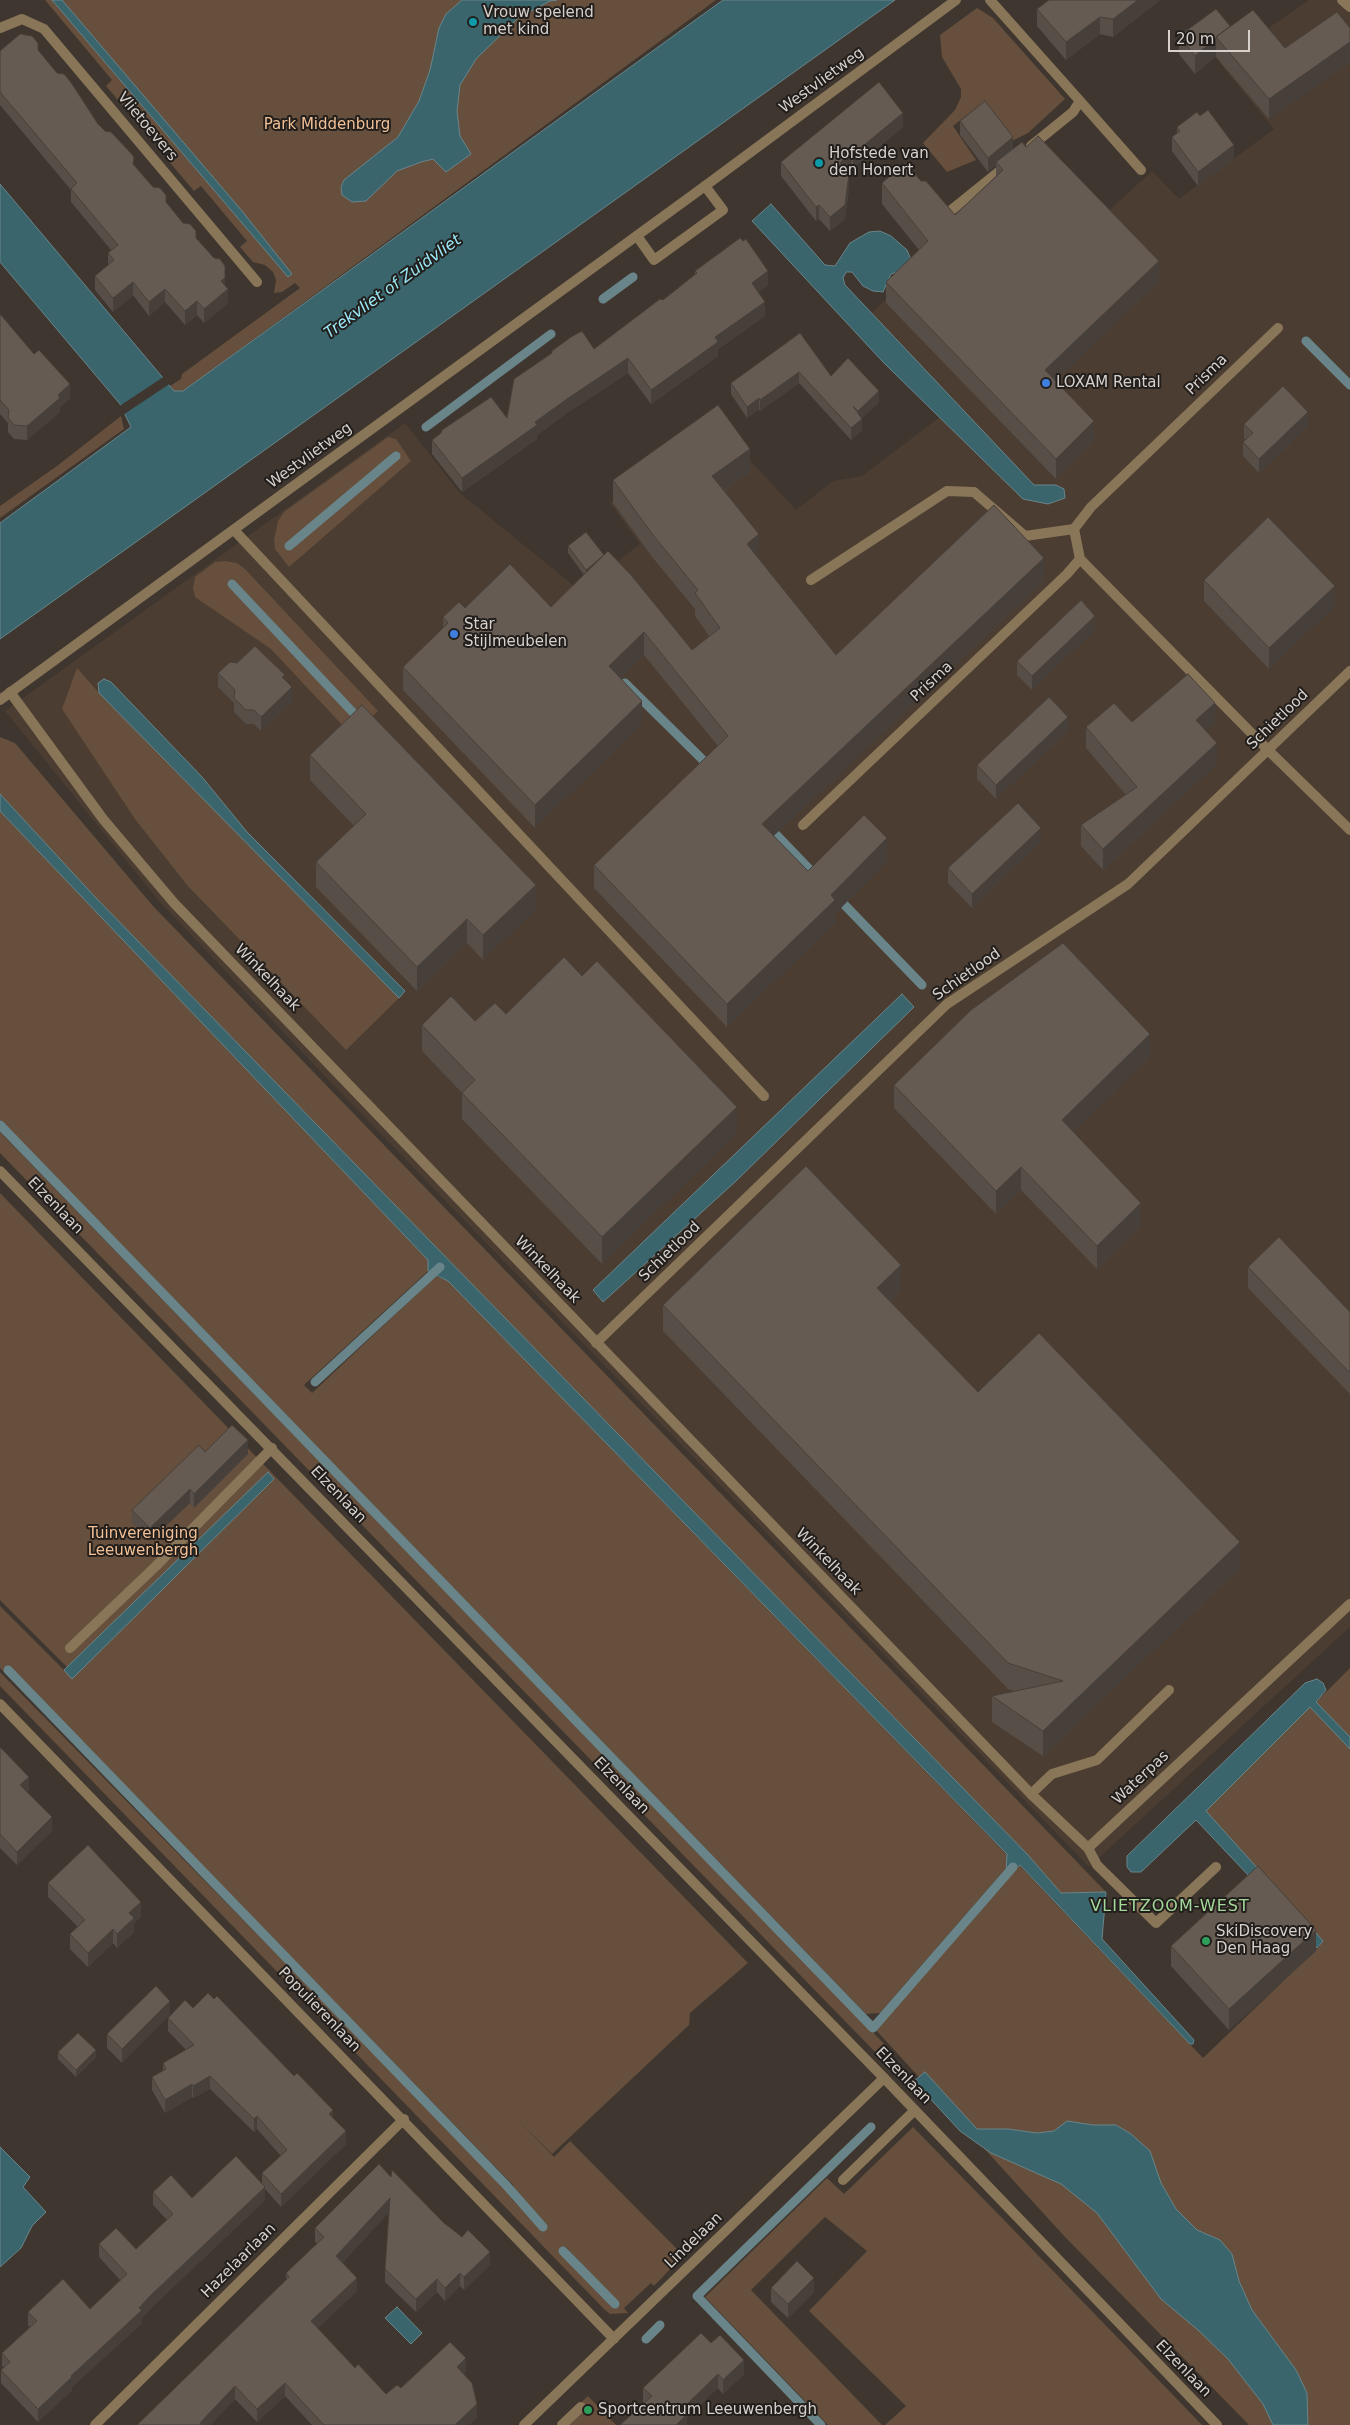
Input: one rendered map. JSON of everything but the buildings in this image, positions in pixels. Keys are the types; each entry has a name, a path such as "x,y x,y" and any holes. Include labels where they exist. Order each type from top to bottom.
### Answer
{"street":[{"name":"Westvlietweg","path":"0,700 705,186 956,0"},
{"path":"990,0 1141,170"},
{"path":"1342,0 1350,7"},
{"name":"Vlietoevers","path":"0,28 22,19 44,29 257,282"},
{"path":"949,212 1073,112 1080,101"},
{"path":"636,236 654,260 723,210 705,186"},
{"name":"Prisma","path":"1074,529 1091,507 1278,328"},
{"path":"811,580 947,491 974,492 1025,536 1074,529 1080,559 1268,750 1350,830"},
{"path":"234,530 764,1096"},
{"name":"Prisma","path":"803,825 1060,581 1080,559"},
{"name":"Schietlood","path":"596,1343 947,1004 1128,884 1350,671"},
{"name":"Winkelhaak","path":"10,692 103,819 174,903 1031,1794 1088,1848"},
{"name":"Elzenlaan","path":"0,1171 884,2078 1217,2425"},
{"path":"70,1648 152,1570 272,1448"},
{"name":"Waterpas","path":"1088,1848 1350,1604"},
{"path":"1031,1794 1052,1774 1097,1760 1169,1690"},
{"name":"Populierenlaan","path":"0,1704 404,2119 614,2339"},
{"path":"1088,1848 1097,1865 1156,1923 1216,1867"},
{"name":"Lindelaan","path":"524,2425 884,2078"},
{"path":"843,2180 914,2110"},
{"name":"Hazelaarlaan","path":"95,2425 404,2119"},
{"path":"562,2425 581,2407"}],"shaded area":[{"path":"1309,0 1350,0 1350,1627 1089,1867 322,1073 158,900 5,711 405,423 460,493 579,590 640,544 610,503 718,425 796,510 833,481 862,476 949,410 866,318 1039,154 1102,217 1152,171 1179,199 1274,129 1219,62"}],"green space":[{"name":"Park Middenburg","path":"45,0 52,0 288,277 58,0 716,0 183,391 174,391 170,386 181,379 182,374 300,288 295,283 282,292 274,293 276,280 273,272 265,265 253,262 240,247 247,241 201,186 194,191 166,158 172,151 141,113 134,119 106,86 112,80"},
{"path":"977,8 993,18 1065,99 1028,133 1010,142 980,105 953,126 976,160 947,172 923,143 955,110 961,97 961,89 942,57 940,35"},
{"path":"121,416 124,429 0,518 0,506 57,466"},
{"path":"388,437 396,439 411,461 289,567 275,549 274,540 278,521 284,512"},
{"path":"215,562 237,563 245,569 378,711 346,742 345,728 271,649 195,597 193,588 195,577"},
{"path":"77,668 99,693 399,998 346,1050 187,885 135,819 62,709"},
{"path":"0,737 15,743 153,906 1106,1892 1061,1893 1028,1855 96,898 0,794"},
{"path":"0,811 428,1260 428,1271 304,1385 312,1393 436,1276 448,1281 1007,1855 1006,1868 880,2013 866,2014 0,1120"},
{"path":"0,1132 894,2054 878,2055 0,1153"},
{"name":"Tuinvereniging Leeuwenbergh","path":"0,1193 748,1963 690,2013 689,2025 552,2154 518,2120 554,2157 570,2141 679,2251 673,2266 654,2286 651,2283 624,2308 628,2313 610,2314 604,2309 0,1686 0,1672 501,2183 513,2200 542,2231 547,2227 514,2191 513,2185 9,1667 4,1672 0,1668 0,1606 72,1678 75,1675 0,1600","holes":["566,2247 618,2303 613,2307 561,2252"]},
{"path":"1350,1668 1350,2425 1249,2425 1065,2237 875,2029 1019,1865 1203,2058 1320,1946 1186,1805 1316,1702"},
{"path":"913,2127 1202,2425 885,2425 906,2406 809,2311 867,2251 825,2217 751,2290 882,2425 828,2425 705,2297 827,2178 844,2194"},
{"name":"Sportcentrum Leeuwenbergh","path":"588,2396 616,2425 558,2425"}],"water":[{"path":"52,0 62,0 242,211 292,274 288,277"},
{"path":"462,0 557,0 550,1 518,18 476,59 460,85 457,111 460,136 471,154 446,172 433,159 397,171 366,201 352,202 342,195 341,187 344,180 398,137 419,101 430,70 439,28 446,14"},
{"name":"Trekvliet of Zuidvliet","path":"723,0 895,0 0,639 0,523 131,427 120,404 0,262 0,184 174,391 183,391"},
{"path":"771,204 825,265 835,266 850,243 869,232 880,231 891,236 907,250 911,260 905,269 891,274 883,292 873,291 863,286 852,272 846,272 843,278 845,285 1034,485 1056,485 1064,489 1065,498 1048,504 1023,499 884,363 752,221"},
{"path":"104,679 111,682 202,777 247,832 405,991 399,998 99,693 98,683"},
{"path":"0,794 96,898 1028,1855 1061,1893 1106,1892 1102,1939 1194,2040 1193,2044 1190,2044 1020,1865 1006,1875 1007,1854 448,1281 428,1271 428,1260 0,811"},
{"path":"902,994 914,1007 736,1181 603,1302 593,1290"},
{"path":"268,1472 274,1479 72,1679 64,1670"},
{"path":"1317,1679 1323,1683 1326,1690 1316,1702 1350,1737 1350,1749 1310,1707 1206,1811 1323,1941 1317,1948 1196,1820 1141,1872 1131,1872 1127,1867 1127,1856 1305,1683"},
{"path":"925,2072 977,2129 1008,2129 1037,2133 1054,2131 1067,2121 1093,2125 1116,2125 1131,2134 1150,2151 1161,2183 1176,2209 1197,2230 1220,2240 1232,2254 1239,2281 1252,2310 1296,2370 1307,2393 1308,2425 1273,2425 1263,2404 1228,2359 1198,2330 1161,2299 1097,2213 1061,2184 991,2153 960,2131 914,2081"},
{"path":"0,2147 30,2177 23,2187 46,2212 32,2226 21,2248 0,2267"},
{"path":"397,2307 422,2333 411,2344 385,2318"}],"pier":[{"path":"165,376 171,383 123,415 118,407"}],"waterway":[{"path":"603,299 633,277"},
{"path":"426,427 551,334"},
{"path":"1306,341 1350,385"},
{"path":"289,546 396,456"},
{"path":"232,584 360,720"},
{"path":"625,683 710,767"},
{"path":"768,826 818,878"},
{"path":"836,896 922,985"},
{"path":"0,1125 873,2028 1013,1867"},
{"path":"315,1382 440,1267"},
{"path":"8,1670 506,2185 543,2227"},
{"path":"821,2425 697,2296 871,2127"},
{"path":"563,2251 615,2304"},
{"path":"646,2339 660,2325"}],"place":[{"name":"Vrouw spelend met kind","path":"473,22"},
{"name":"Hofstede van den Honert","path":"819,163"},
{"name":"LOXAM Rental","path":"1046,383"},
{"name":"Star Stijlmeubelen","path":"454,634"},
{"name":"SkiDiscovery Den Haag","path":"1206,1941"},
{"name":"Sportcentrum Leeuwenbergh","path":"588,2410"}],"district":[{"name":"VLIETZOOM-WEST","path":"1170,1907"}]}
